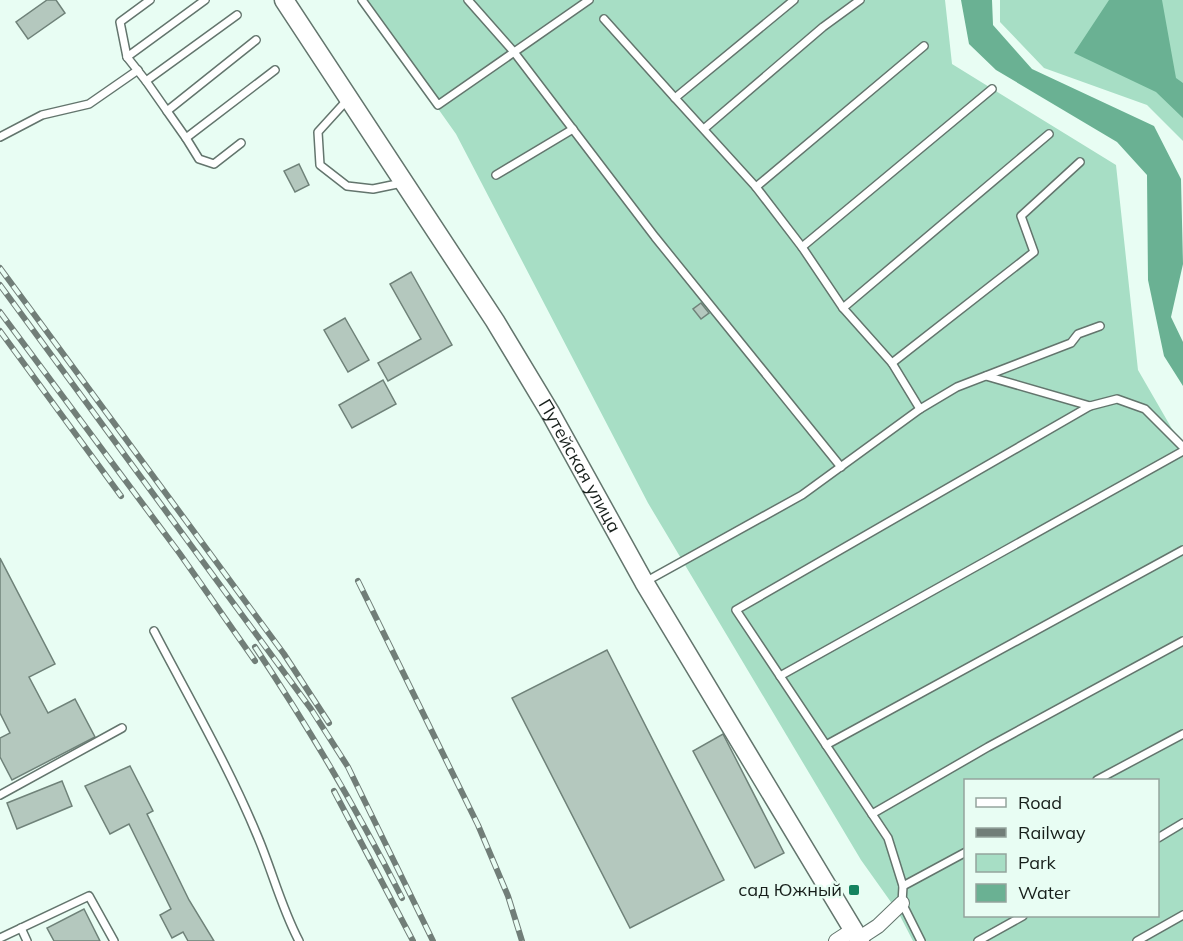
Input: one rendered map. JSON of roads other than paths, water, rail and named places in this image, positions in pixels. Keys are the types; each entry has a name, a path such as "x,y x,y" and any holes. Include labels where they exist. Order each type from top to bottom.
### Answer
{"main road":[{"name":"Путейская улица","path":"284,0 529,377 644,582 857,937"}],"street":[{"path":"836,941 857,937 878,926 902,903"}],"lane":[{"path":"150,0 120,22 127,57 199,159 214,164 241,143"},
{"path":"127,57 206,0"},
{"path":"362,0 438,105 589,0"},
{"path":"468,0 514,52 655,237 841,467"},
{"path":"675,98 794,0"},
{"path":"705,128 823,27 860,0"},
{"path":"146,81 237,15"},
{"path":"604,19 756,187 802,247 843,308 892,363 920,409"},
{"path":"167,111 256,40"},
{"path":"756,187 924,46"},
{"path":"0,136 42,115 89,104 138,70"},
{"path":"186,138 275,70"},
{"path":"802,247 992,89"},
{"path":"348,99 318,132 320,165 347,186 373,189 402,183"},
{"path":"496,175 573,129"},
{"path":"843,308 1049,134"},
{"path":"892,363 1034,252 1021,216 1080,162"},
{"path":"644,582 802,495 920,409 957,387 1071,343 1078,334 1100,326"},
{"path":"986,376 1090,406"},
{"path":"780,676 1183,449 1145,410 1117,399 1090,406 736,610 780,676 888,838 903,886 902,903 921,941"},
{"path":"826,745 1183,550"},
{"path":"154,631 252,825 282,909 299,941"},
{"path":"872,814 988,747 1183,641"},
{"path":"0,795 122,728"},
{"path":"1098,779 1183,734"},
{"path":"1159,837 1183,823"},
{"path":"903,886 964,853"},
{"path":"0,938 89,896 114,941"},
{"path":"1137,941 1183,915"},
{"path":"978,941 1020,917"},
{"path":"21,928 27,941"}],"water":[{"path":"961,0 992,0 993,25 1032,69 1154,126 1181,179 1183,264 1171,317 1183,342 1183,386 1164,356 1148,280 1147,175 1117,142 996,70 969,44"},
{"path":"1109,0 1162,0 1176,78 1183,83 1183,118 1156,92 1074,53"}],"railway":[{"path":"0,268 284,654 329,723"},
{"path":"0,285 311,709 348,767 433,941"},
{"path":"0,312 180,554 255,661"},
{"path":"0,331 121,496"},
{"path":"358,581 478,825 508,896 522,941"},
{"path":"255,647 332,770 402,898"},
{"path":"334,791 413,941"}],"place":[{"name":"сад Южный","path":"854,890"}]}
